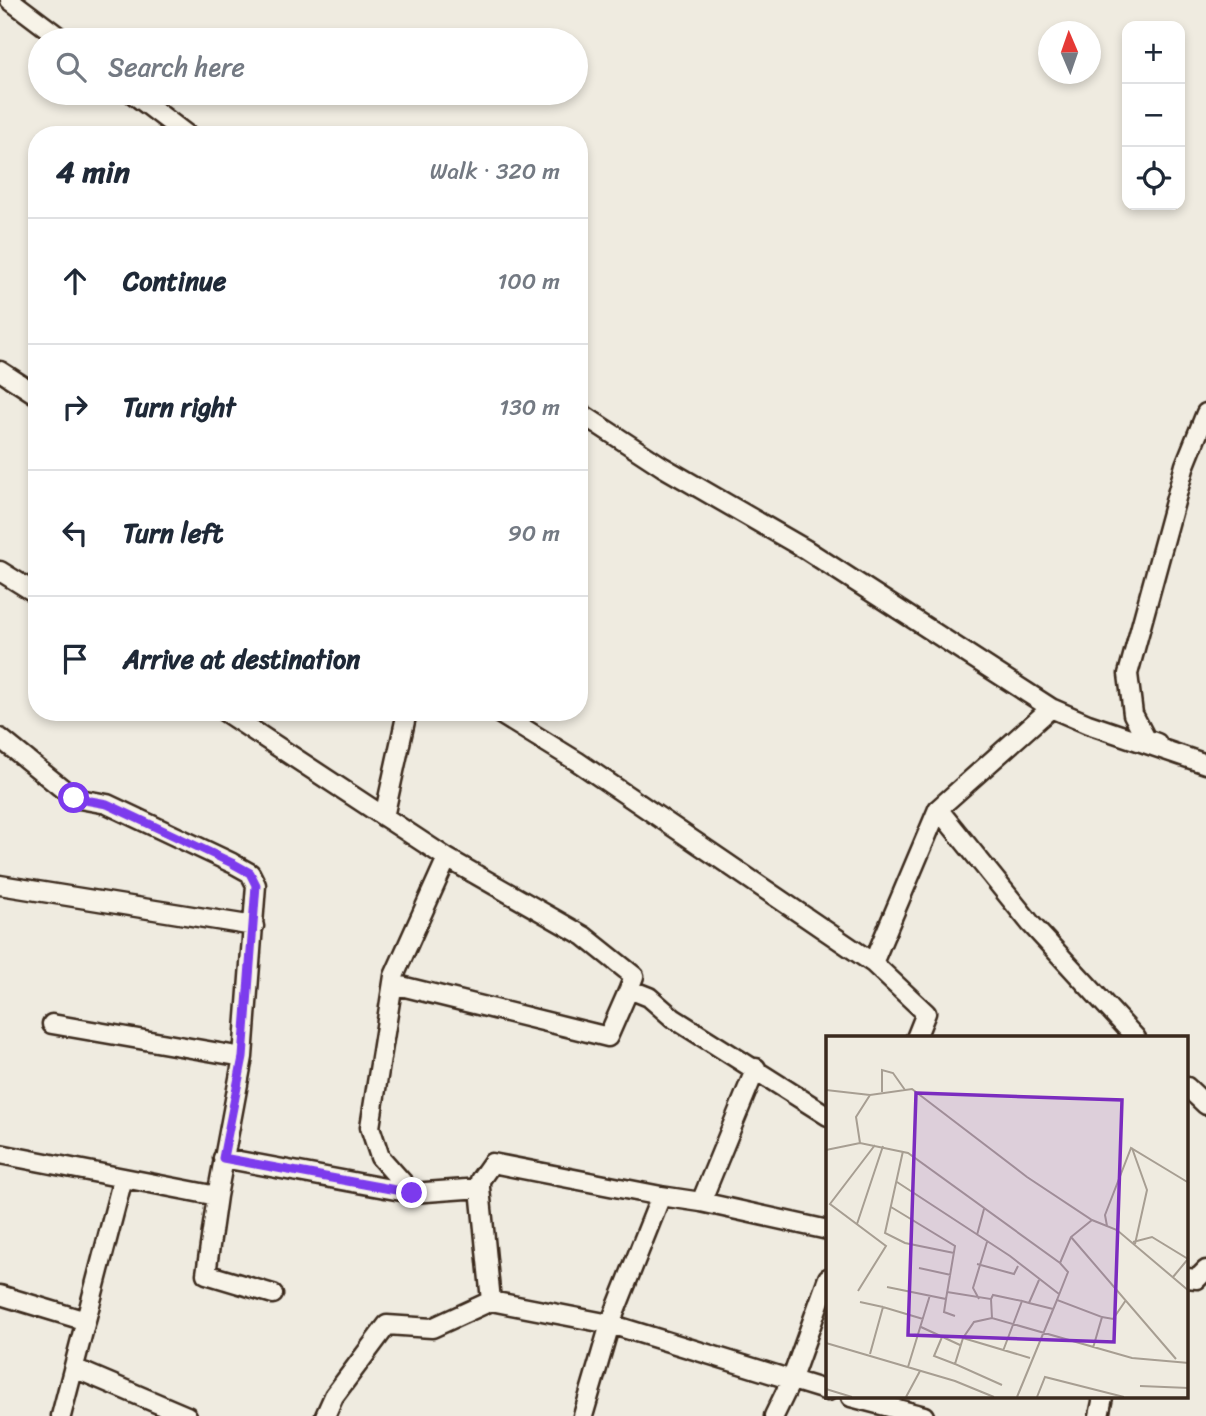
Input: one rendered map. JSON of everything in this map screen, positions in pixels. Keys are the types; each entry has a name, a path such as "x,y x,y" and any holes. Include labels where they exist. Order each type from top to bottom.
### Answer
{"street":[{"path":"10,0 47,28"},
{"path":"148,105 175,126"},
{"path":"0,371 28,389"},
{"path":"1204,763 1146,739 1133,714 1128,674 1185,465 1206,413"},
{"path":"588,418 663,467 805,549 1052,708 1088,724 1204,763"},
{"path":"0,571 28,588"},
{"path":"873,963 938,810 1052,708"},
{"path":"239,721 447,858 584,936 634,976 608,1037 393,984"},
{"path":"384,817 405,721"},
{"path":"512,721 578,762 873,963 926,1013 917,1036"},
{"path":"0,738 74,798 107,804 250,873 256,885 243,1057 223,1158 206,1274 272,1294"},
{"path":"938,810 1031,923 1134,1036"},
{"path":"412,1193 380,1157 370,1127 393,984 447,858"},
{"path":"0,885 254,926"},
{"path":"629,989 649,997 673,1018 826,1114"},
{"path":"52,1024 243,1057"},
{"path":"701,1202 756,1068"},
{"path":"1188,1088 1206,1105"},
{"path":"0,1154 218,1196"},
{"path":"223,1158 412,1193 480,1188"},
{"path":"491,1301 480,1180 492,1163 701,1202 826,1230"},
{"path":"61,1416 123,1178"},
{"path":"583,1416 610,1325 661,1196"},
{"path":"1188,1278 1197,1279 1206,1270"},
{"path":"774,1416 791,1381 826,1284"},
{"path":"0,1295 86,1321"},
{"path":"325,1416 334,1396 387,1325 432,1328 491,1301 610,1325 826,1390"},
{"path":"74,1368 187,1416"},
{"path":"855,1398 924,1416"},
{"path":"1099,1416 1103,1398"}],"route":[{"path":"74,798 107,804 232,863 250,873 256,885 243,1057 223,1158 412,1193"}]}
